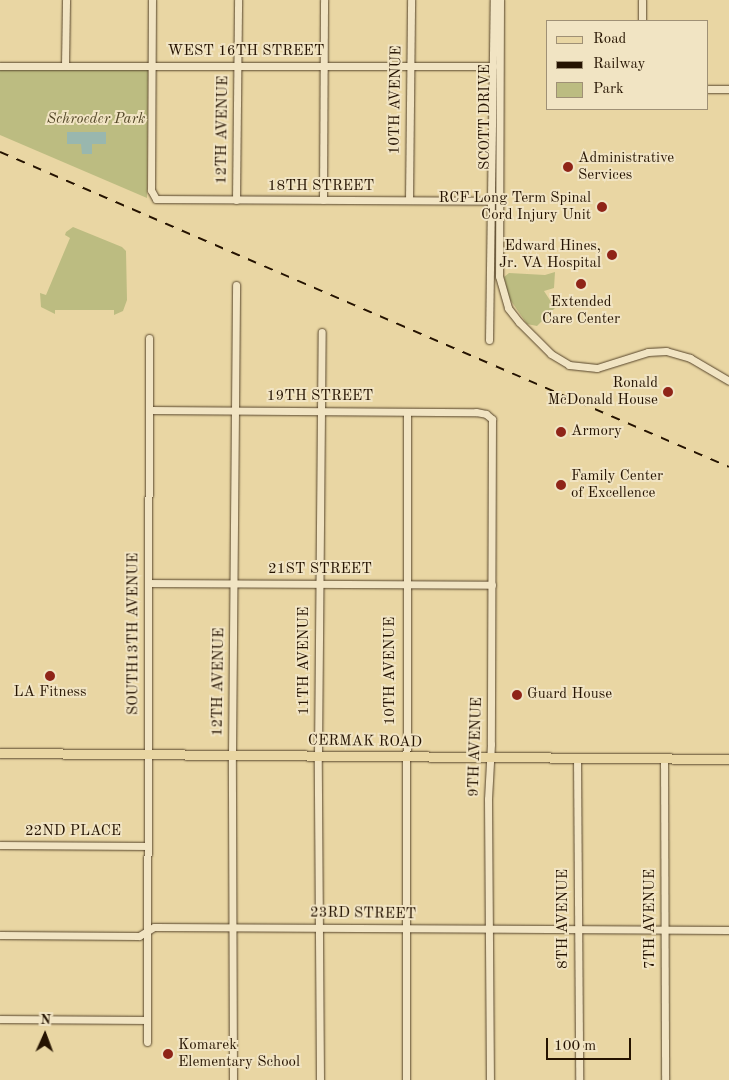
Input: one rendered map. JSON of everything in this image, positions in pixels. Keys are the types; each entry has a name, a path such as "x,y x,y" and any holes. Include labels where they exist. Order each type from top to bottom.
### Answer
{"main road":[{"name":"CERMAK ROAD","path":"0,753 729,759"}],"street":[{"path":"65,66 66,0"},
{"path":"152,0 152,66"},
{"name":"12TH AVENUE","path":"236,200 238,0"},
{"path":"323,200 324,0"},
{"name":"10TH AVENUE","path":"409,200 410,0"},
{"path":"490,340 494,0"},
{"name":"SCOTT DRIVE","path":"500,0 499,276 508,308 519,322 551,354 569,365 597,368 648,352 666,351 690,358 729,381"},
{"path":"642,0 642,20"},
{"name":"WEST 16TH STREET","path":"0,66 493,66"},
{"name":"18TH STREET","path":"152,66 151,190 153,197 160,200 491,201"},
{"path":"709,89 729,89"},
{"name":"12TH AVENUE","path":"234,1080 232,754 236,285"},
{"name":"11TH AVENUE","path":"320,1080 318,755 322,332"},
{"name":"SOUTH13TH AVENUE","path":"147,1042 146,754 149,338"},
{"name":"19TH STREET","path":"149,410 476,412 490,416"},
{"name":"10TH AVENUE","path":"406,412 406,1080"},
{"name":"9TH AVENUE","path":"490,416 494,427 490,757 490,1080"},
{"name":"21ST STREET","path":"148,583 492,584"},
{"name":"8TH AVENUE","path":"577,757 579,1080"},
{"name":"7TH AVENUE","path":"664,758 665,1080"},
{"name":"22ND PLACE","path":"0,845 147,846"},
{"name":"23RD STREET","path":"0,936 139,936 154,927 729,930"},
{"path":"0,1019 147,1020"}],"green space":[{"name":"Schroeder Park","path":"0,69 148,69 147,198 0,135"},
{"path":"73,227 122,247 126,251 127,300 123,311 114,315 114,310 55,310 55,314 41,307 40,293 46,295 70,238 65,235 66,232"},
{"path":"555,272 554,288 544,291 555,308 537,326 527,324 509,298 504,277 509,273 545,275"}],"water":[{"path":"67,132 106,132 106,144 92,144 92,154 82,154 81,144 67,144"}],"railway":[{"path":"0,152 729,467"}],"place":[{"name":"Administrative Services","path":"568,167"},
{"name":"RCF Long Term Spinal Cord Injury Unit","path":"602,207"},
{"name":"Edward Hines, Jr. VA Hospital","path":"612,255"},
{"name":"Extended Care Center","path":"581,284"},
{"name":"Ronald McDonald House","path":"668,392"},
{"name":"Armory","path":"561,432"},
{"name":"Family Center of Excellence","path":"561,485"},
{"name":"LA Fitness","path":"50,676"},
{"name":"Guard House","path":"517,695"},
{"name":"Komarek Elementary School","path":"168,1054"}]}
